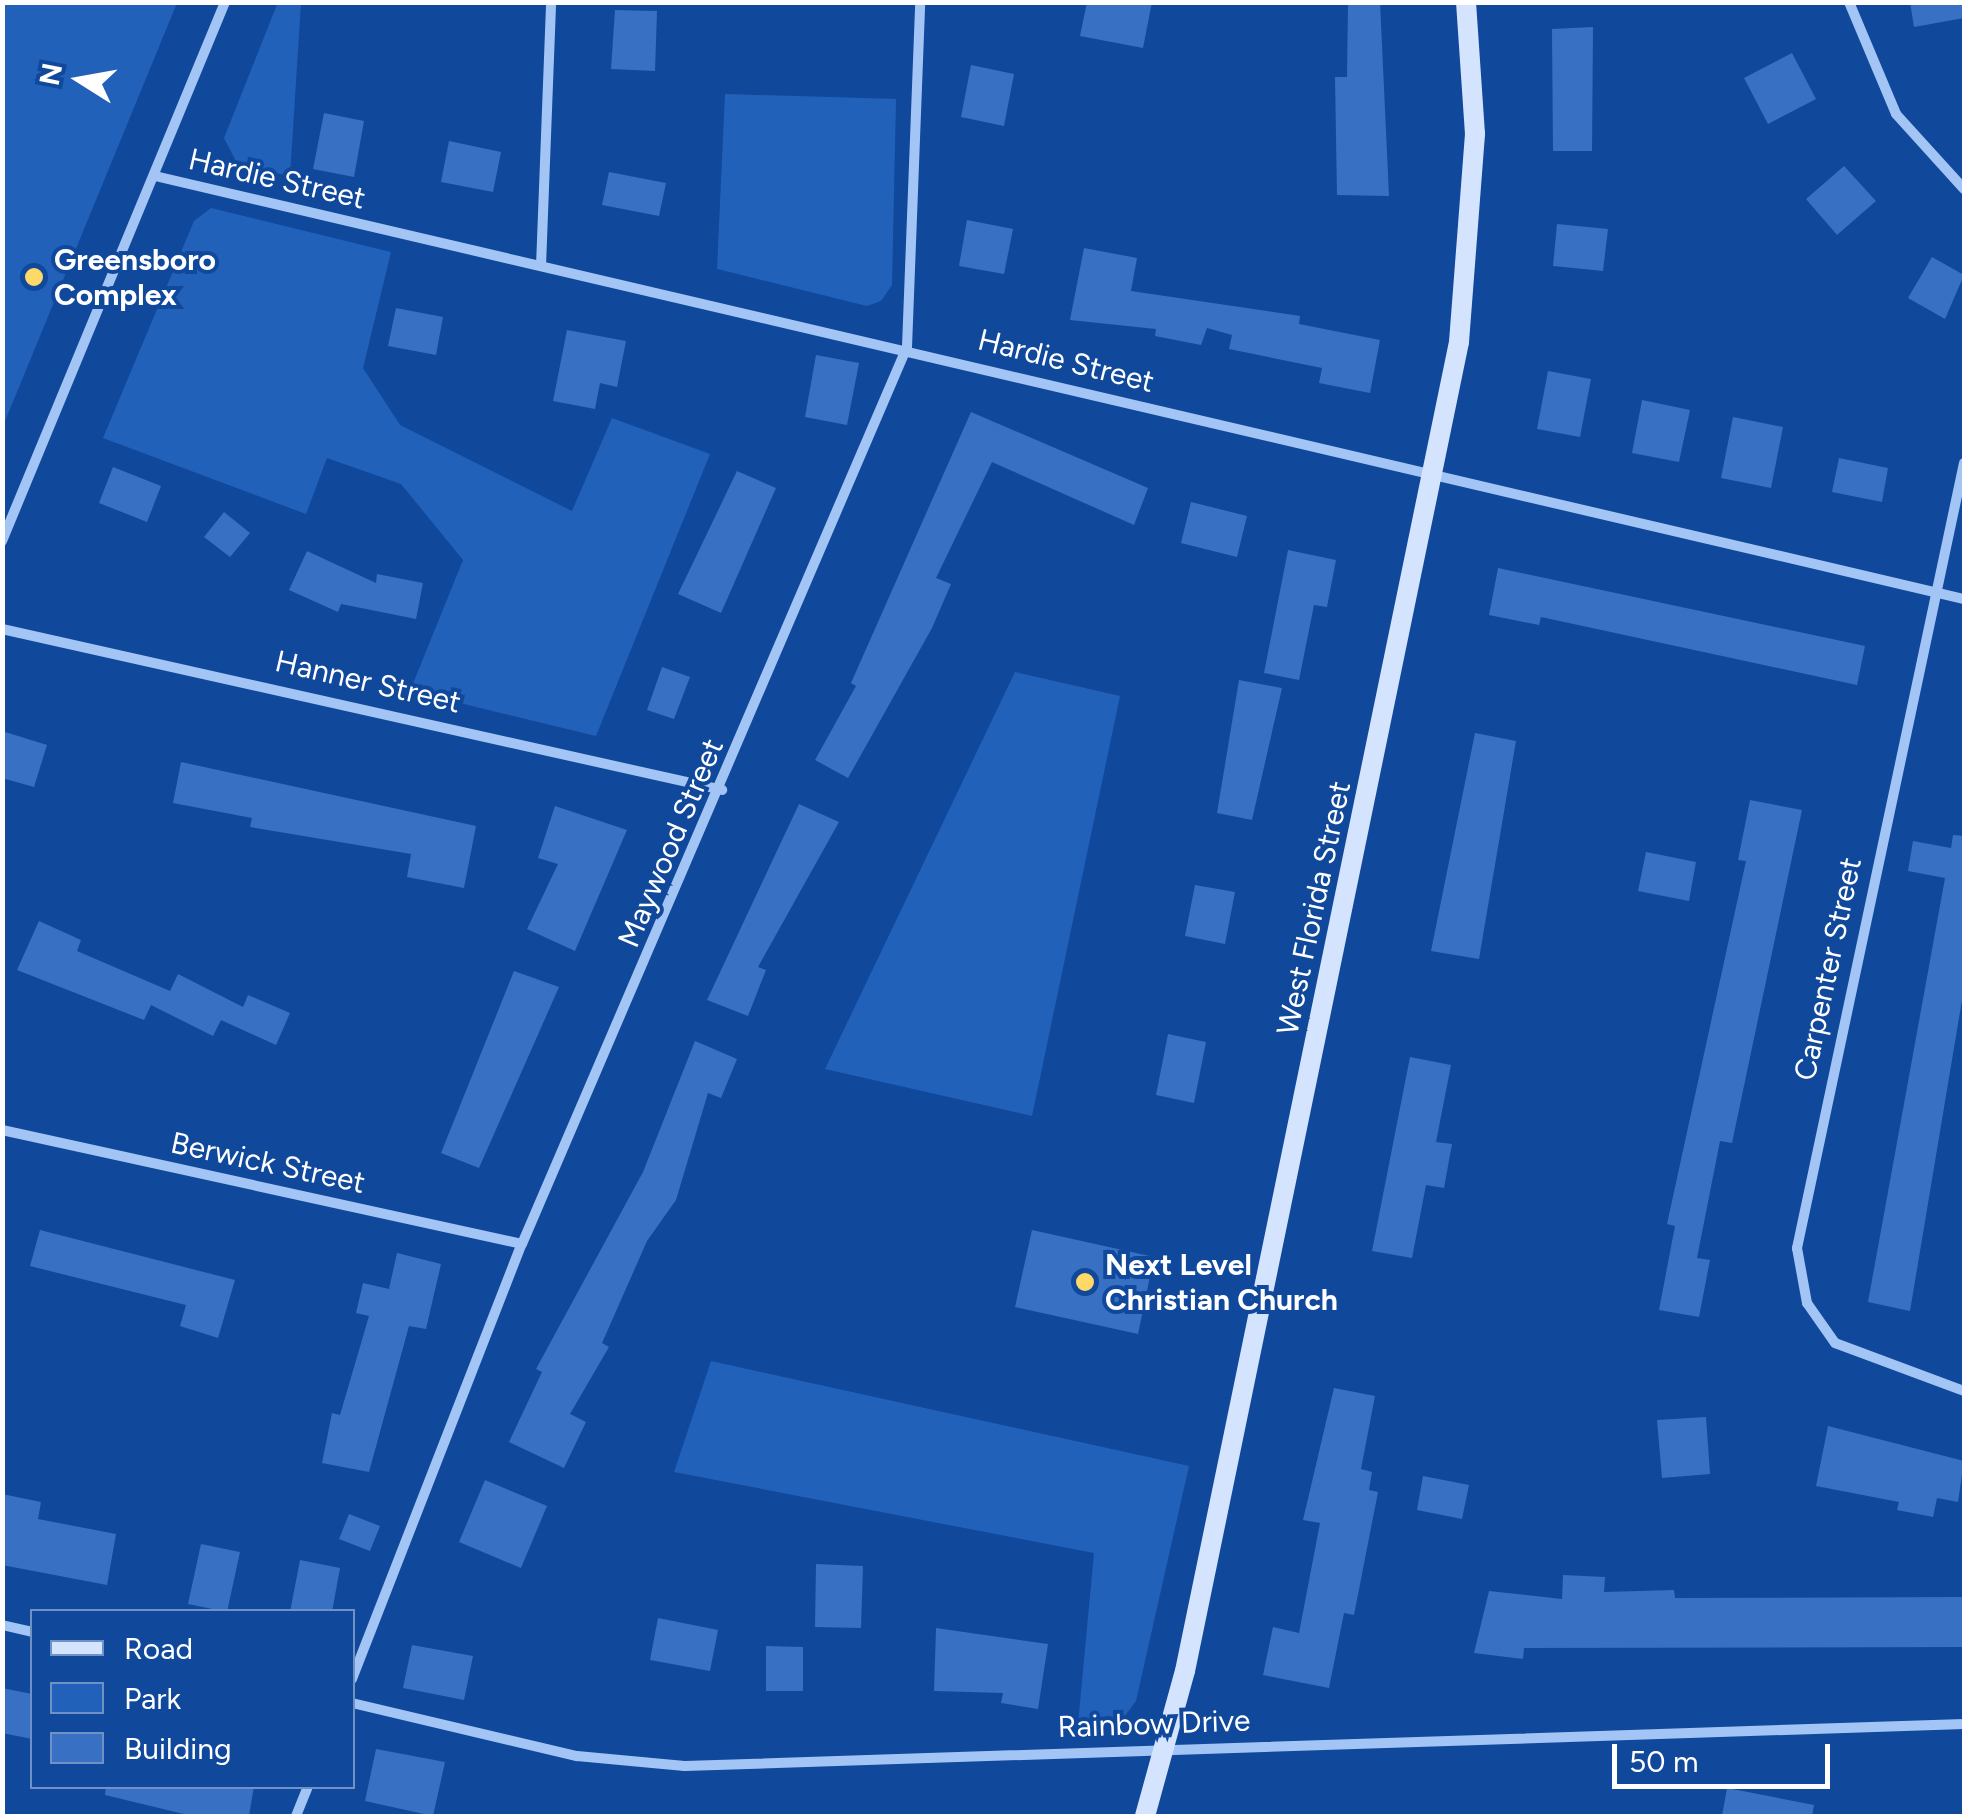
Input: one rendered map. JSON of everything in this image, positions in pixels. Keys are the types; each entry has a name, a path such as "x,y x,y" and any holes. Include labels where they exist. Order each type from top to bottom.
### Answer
{"main road":[{"name":"West Florida Street","path":"1145,1816 1166,1747 1434,478 1471,228 1466,2"}],"street":[{"path":"2,541 225,2"},
{"path":"542,266 551,2"},
{"name":"Maywood Street","path":"355,1671 522,1244 722,790 906,347 920,2"},
{"path":"1849,2 1896,114 1964,189"},
{"name":"Hardie Street","path":"156,176 906,347 1434,478 1964,599"},
{"name":"Carpenter Street","path":"1964,464 1797,1248 1807,1302 1835,1344 1964,1391"},
{"name":"Hanner Street","path":"2,629 722,790"},
{"name":"Berwick Street","path":"2,1130 522,1244"},
{"path":"2,1625 30,1632"},
{"name":"Rainbow Drive","path":"355,1704 577,1756 685,1766 1166,1747 1964,1724"},
{"path":"296,1816 307,1789"}],"green space":[{"path":"278,2 301,3 290,176 238,165 224,138"},
{"name":"Greensboro Complex","path":"2,3 177,3 3,426"},
{"path":"725,94 896,99 892,285 881,301 867,306 717,269"},
{"path":"211,208 391,252 363,368 400,425 572,511 612,418 710,454 596,736 410,691 463,560 401,484 327,458 306,514 103,438 194,221"},
{"path":"1015,672 1120,696 1032,1116 825,1069"},
{"path":"711,1361 1189,1466 1136,1701 1122,1720 1078,1724 1094,1553 674,1472"}],"building":[{"path":"1087,2 1152,2 1143,48 1080,36"},
{"path":"1348,2 1380,2 1389,196 1337,195 1335,77 1347,77"},
{"path":"1910,2 1964,2 1964,18 1914,27"},
{"path":"615,10 657,11 655,71 611,69"},
{"path":"1593,27 1592,151 1553,151 1552,29"},
{"path":"1792,53 1816,99 1768,124 1744,78"},
{"path":"971,65 1014,74 1004,126 961,117"},
{"path":"324,113 364,121 354,177 313,169"},
{"path":"449,141 501,152 493,192 441,182"},
{"path":"1844,166 1876,201 1837,235 1806,199"},
{"path":"609,172 666,183 659,216 602,205"},
{"path":"967,220 1013,229 1004,274 959,266"},
{"path":"1557,224 1608,229 1603,271 1553,266"},
{"path":"1084,248 1137,258 1131,291 1300,316 1299,324 1380,340 1370,393 1319,383 1322,368 1229,349 1232,335 1207,328 1201,345 1155,336 1156,329 1070,320"},
{"path":"1932,257 1964,275 1945,319 1908,298"},
{"path":"396,308 443,317 436,355 388,346"},
{"path":"567,330 626,341 617,387 600,383 595,409 553,401"},
{"path":"816,355 859,363 847,425 805,417"},
{"path":"1548,371 1591,379 1580,437 1537,429"},
{"path":"1642,400 1690,410 1679,462 1632,453"},
{"path":"971,412 1148,488 1134,525 992,462 936,578 951,584 932,628 848,778 815,760 856,686 851,683"},
{"path":"1733,417 1783,427 1771,488 1721,478"},
{"path":"1839,458 1888,468 1882,502 1832,492"},
{"path":"113,467 161,486 147,522 99,503"},
{"path":"737,471 776,488 721,613 678,594"},
{"path":"1191,502 1247,516 1237,557 1181,543"},
{"path":"224,512 250,533 230,557 204,537"},
{"path":"1288,550 1336,560 1327,607 1314,605 1299,680 1264,673"},
{"path":"307,551 376,583 377,574 423,583 416,619 341,604 338,612 289,590"},
{"path":"1498,568 1865,646 1857,685 1541,617 1539,625 1489,615"},
{"path":"662,667 690,677 674,719 647,710"},
{"path":"1239,680 1282,688 1252,820 1217,813"},
{"path":"2,731 47,745 34,787 2,778"},
{"path":"1475,733 1516,741 1479,959 1431,951"},
{"path":"181,762 476,826 464,888 407,877 411,854 250,827 252,818 173,803"},
{"path":"1750,800 1802,810 1732,1143 1720,1141 1697,1258 1710,1260 1699,1317 1659,1310 1675,1226 1667,1224 1746,861 1738,860"},
{"path":"799,804 839,822 758,967 766,970 748,1016 707,1000"},
{"path":"555,806 627,830 575,951 527,929 558,864 538,858"},
{"path":"1953,835 1964,836 1964,988 1910,1311 1868,1302 1945,878 1908,871 1913,841 1951,848"},
{"path":"1646,852 1696,862 1689,901 1638,891"},
{"path":"1195,885 1235,892 1225,944 1185,936"},
{"path":"39,921 81,940 77,951 170,991 178,974 243,1007 248,995 290,1013 276,1045 221,1020 213,1036 151,1005 144,1020 17,970"},
{"path":"514,971 559,987 479,1168 441,1153"},
{"path":"1168,1034 1206,1042 1194,1103 1156,1095"},
{"path":"695,1041 737,1059 721,1098 708,1093 676,1200 647,1241 602,1343 609,1347 570,1414 586,1422 564,1468 509,1442 542,1372 536,1369 643,1172"},
{"path":"1410,1057 1451,1065 1436,1142 1452,1144 1444,1188 1426,1185 1412,1258 1372,1251"},
{"path":"40,1230 235,1280 218,1338 180,1326 186,1305 30,1266"},
{"name":"Next Level Christian Church","path":"1032,1230 1154,1257 1138,1334 1015,1307"},
{"path":"397,1253 441,1264 426,1329 409,1326 369,1472 322,1463 332,1413 340,1415 369,1316 356,1313 363,1283 389,1289"},
{"path":"1334,1388 1375,1396 1361,1469 1372,1472 1369,1490 1378,1492 1354,1615 1344,1613 1329,1688 1263,1675 1273,1627 1299,1633 1320,1523 1303,1520"},
{"path":"1706,1417 1710,1474 1662,1478 1657,1420"},
{"path":"1828,1426 1964,1461 1958,1502 1937,1498 1933,1517 1897,1510 1899,1502 1816,1486"},
{"path":"1423,1476 1469,1485 1462,1519 1417,1510"},
{"path":"485,1480 547,1506 521,1568 459,1542"},
{"path":"2,1494 41,1502 38,1519 116,1534 107,1585 2,1565"},
{"path":"349,1514 380,1526 370,1551 339,1539"},
{"path":"201,1544 240,1552 228,1609 188,1604"},
{"path":"300,1560 340,1568 333,1609 291,1609"},
{"path":"816,1564 863,1566 861,1628 815,1627"},
{"path":"1563,1575 1605,1577 1604,1592 1674,1590 1675,1598 1964,1597 1964,1647 1524,1648 1523,1659 1474,1653 1489,1591 1562,1599"},
{"path":"658,1618 718,1630 710,1671 650,1660"},
{"path":"936,1628 1048,1644 1038,1709 1001,1703 1003,1693 934,1691"},
{"path":"412,1645 473,1656 464,1700 403,1688"},
{"path":"766,1646 803,1647 803,1691 766,1691"},
{"path":"2,1688 30,1694 30,1739 2,1733"},
{"path":"376,1749 445,1762 433,1816 365,1801"},
{"path":"1727,1788 1814,1805 1812,1816 1722,1816"},
{"path":"106,1789 254,1789 249,1816 192,1816 105,1795"}],"place":[{"name":"Greensboro Complex","path":"34,277"},
{"name":"Next Level Christian Church","path":"1085,1282"}]}
